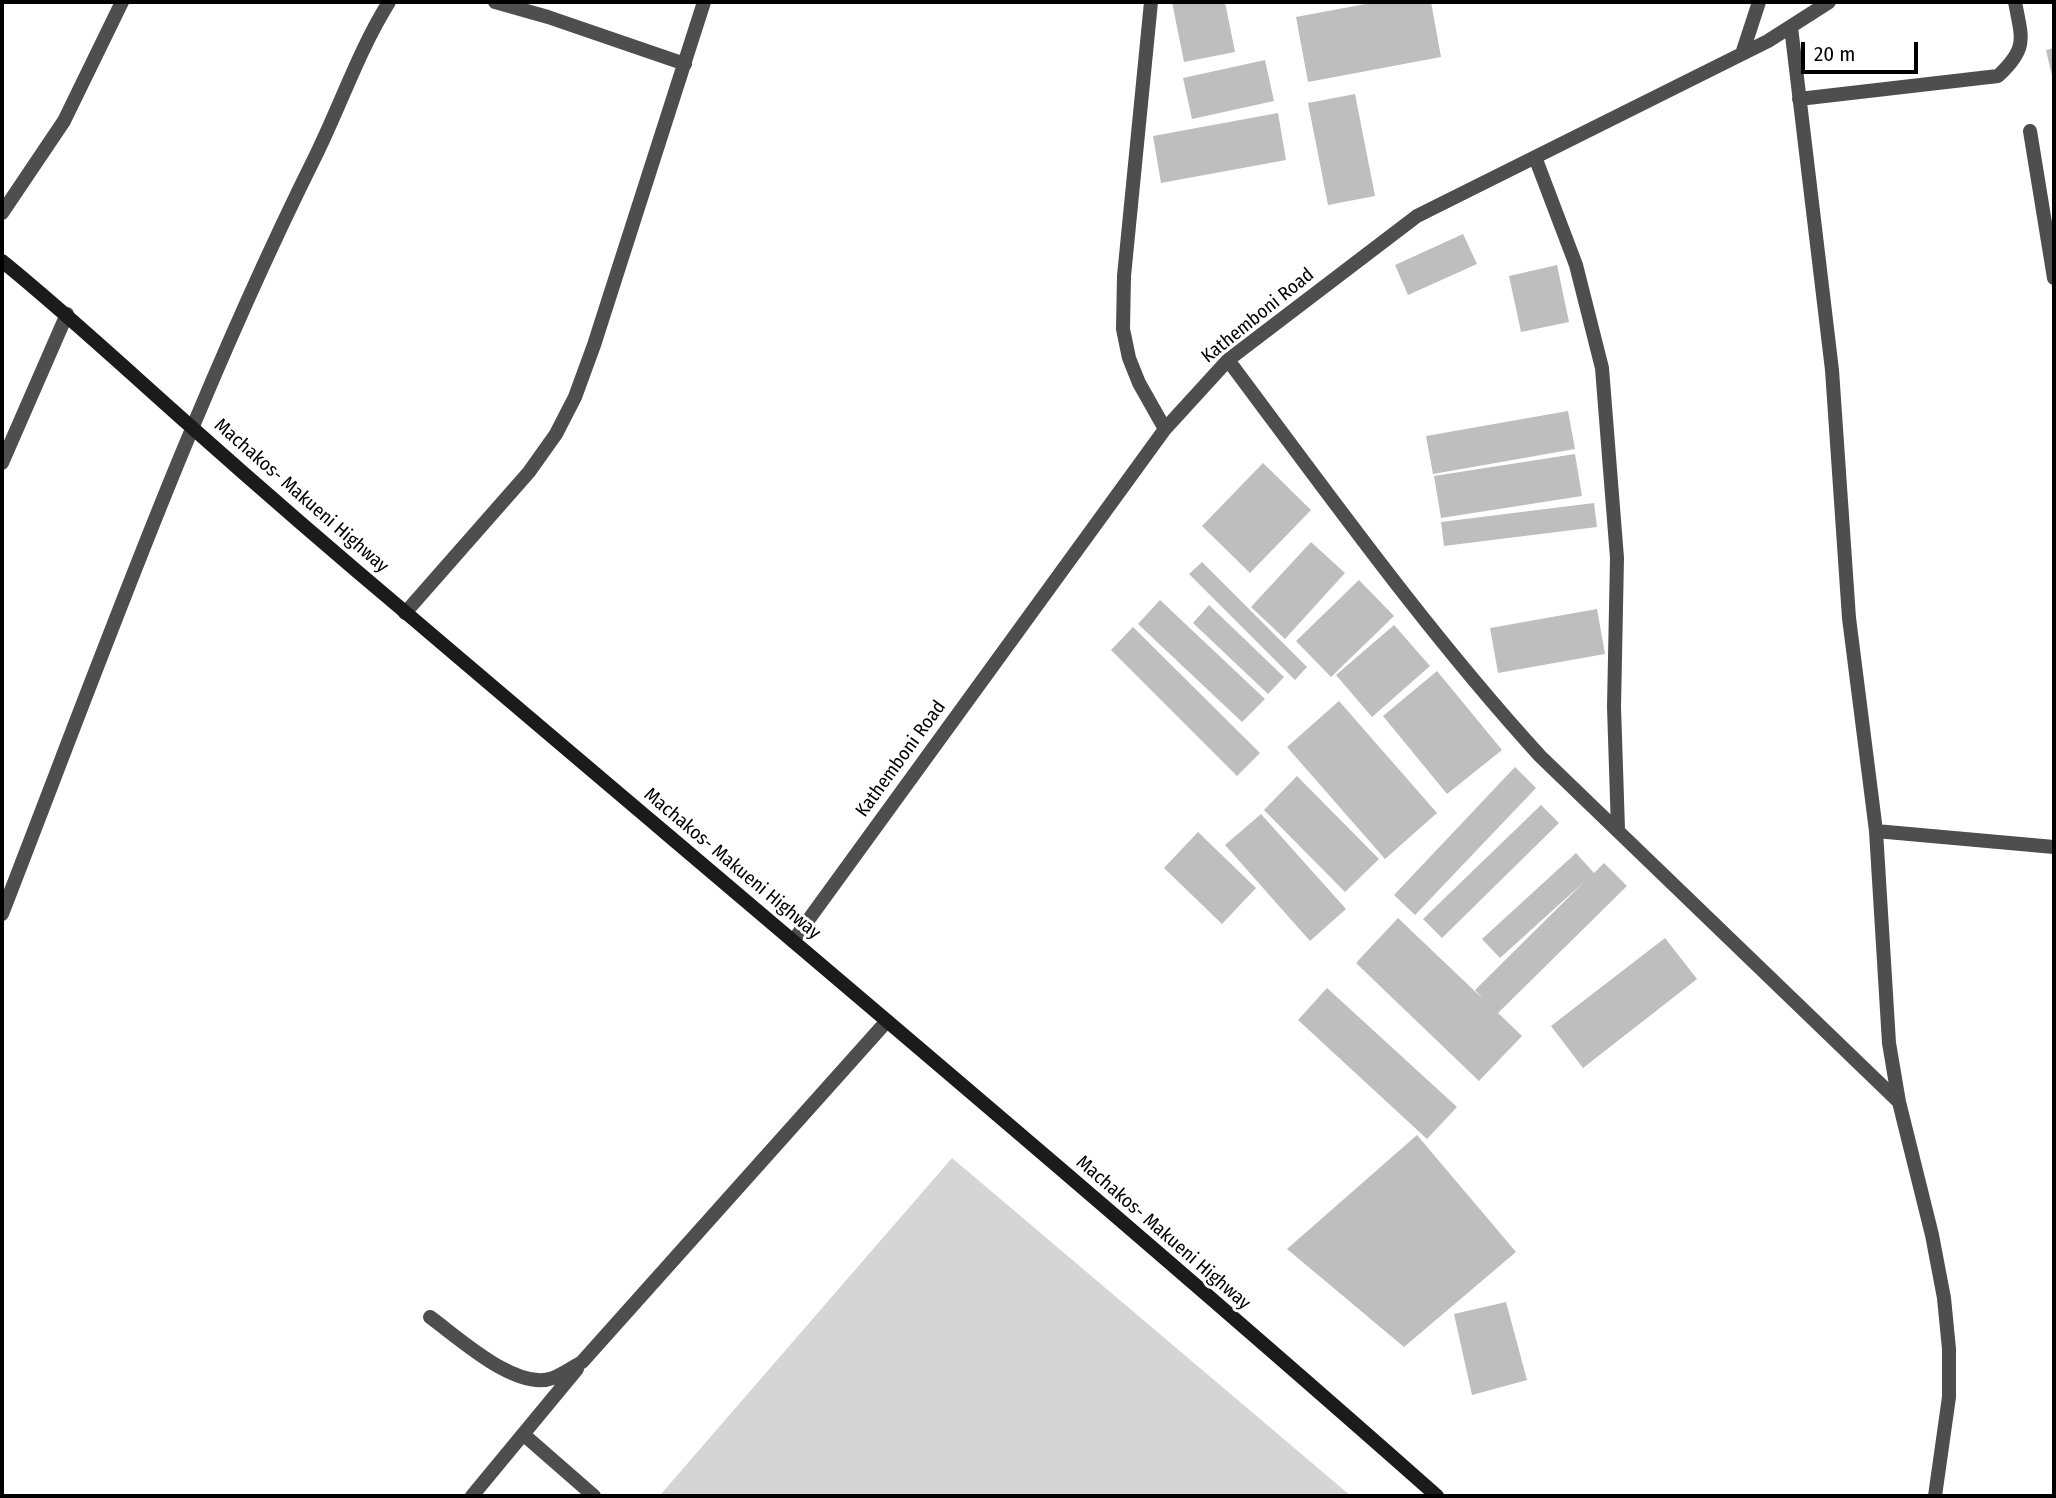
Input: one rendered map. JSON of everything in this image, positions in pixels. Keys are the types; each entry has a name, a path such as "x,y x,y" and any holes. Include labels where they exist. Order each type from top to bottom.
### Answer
{"main road":[{"name":"Machakos- Makueni Highway","path":"2,261 67,314 405,613 887,1021 1437,1496"}],"street":[{"path":"2,213 64,121 122,2"},
{"path":"2,914 192,427 283,220 329,127 373,26 389,2"},
{"path":"495,2 548,17 685,64"},
{"path":"405,613 530,472 556,434 575,397 704,2"},
{"path":"1151,2 1124,276 1123,328 1129,358 1139,383 1166,429"},
{"path":"1742,54 1759,2"},
{"name":"Kathemboni Road","path":"793,941 1166,429 1228,360 1417,216 1768,41 1829,2"},
{"path":"1799,99 1998,76 2015,60 2021,43 2015,2"},
{"path":"1791,27 1832,370 1849,618 1876,831 1889,1043 1899,1102 1932,1235 1944,1298 1949,1349 1950,1397 1935,1496"},
{"path":"2030,131 2054,278"},
{"path":"1535,157 1576,265 1602,368 1617,558 1615,707 1618,829"},
{"path":"2,463 67,314"},
{"path":"1228,360 1399,589 1493,704 1540,756 1899,1102"},
{"path":"1876,831 2054,846"},
{"path":"472,1496 582,1362 887,1021"},
{"path":"430,1317 501,1368 530,1381 552,1379 582,1362"},
{"path":"523,1434 594,1496"}],"shaded area":[{"path":"952,1158 1351,1496 663,1496 661,1494"}],"building":[{"path":"1172,2 1225,2 1235,52 1184,62"},
{"path":"1376,2 1431,2 1441,57 1308,82 1296,17"},
{"path":"2054,48 2054,80 2053,80 2046,50"},
{"path":"1265,60 1274,101 1192,119 1183,78"},
{"path":"1355,94 1375,196 1328,205 1308,103"},
{"path":"1278,113 1286,160 1161,183 1153,136"},
{"path":"1463,234 1477,264 1408,295 1395,265"},
{"path":"1557,265 1569,322 1521,332 1509,276"},
{"path":"1568,411 1575,449 1433,474 1426,436"},
{"path":"1575,454 1582,496 1441,518 1434,476"},
{"path":"1263,463 1311,510 1250,573 1202,526"},
{"path":"1594,503 1597,527 1444,546 1441,522"},
{"path":"1311,542 1345,573 1285,639 1251,607"},
{"path":"1202,562 1307,667 1295,680 1189,574"},
{"path":"1359,580 1394,616 1331,677 1296,641"},
{"path":"1160,600 1265,699 1242,722 1138,624"},
{"path":"1209,605 1284,677 1268,694 1193,623"},
{"path":"1597,609 1605,654 1498,673 1490,628"},
{"path":"1394,625 1430,666 1372,717 1336,675"},
{"path":"1133,627 1260,753 1237,776 1111,650"},
{"path":"1437,671 1502,750 1447,794 1383,716"},
{"path":"1339,701 1437,813 1385,859 1287,747"},
{"path":"1515,767 1536,788 1415,915 1394,895"},
{"path":"1297,776 1379,859 1345,892 1264,810"},
{"path":"1541,805 1559,823 1442,938 1423,919"},
{"path":"1261,814 1346,909 1310,941 1225,845"},
{"path":"1198,832 1256,888 1222,924 1164,868"},
{"path":"1576,853 1594,873 1604,863 1627,886 1498,1013 1522,1036 1479,1081 1356,963 1398,918 1483,999 1475,990 1584,882 1500,958 1482,939"},
{"path":"1665,938 1697,979 1583,1068 1551,1026"},
{"path":"1327,988 1457,1107 1427,1139 1298,1020"},
{"path":"1417,1135 1516,1252 1404,1347 1287,1249"},
{"path":"1506,1302 1527,1380 1472,1395 1454,1314"}]}
